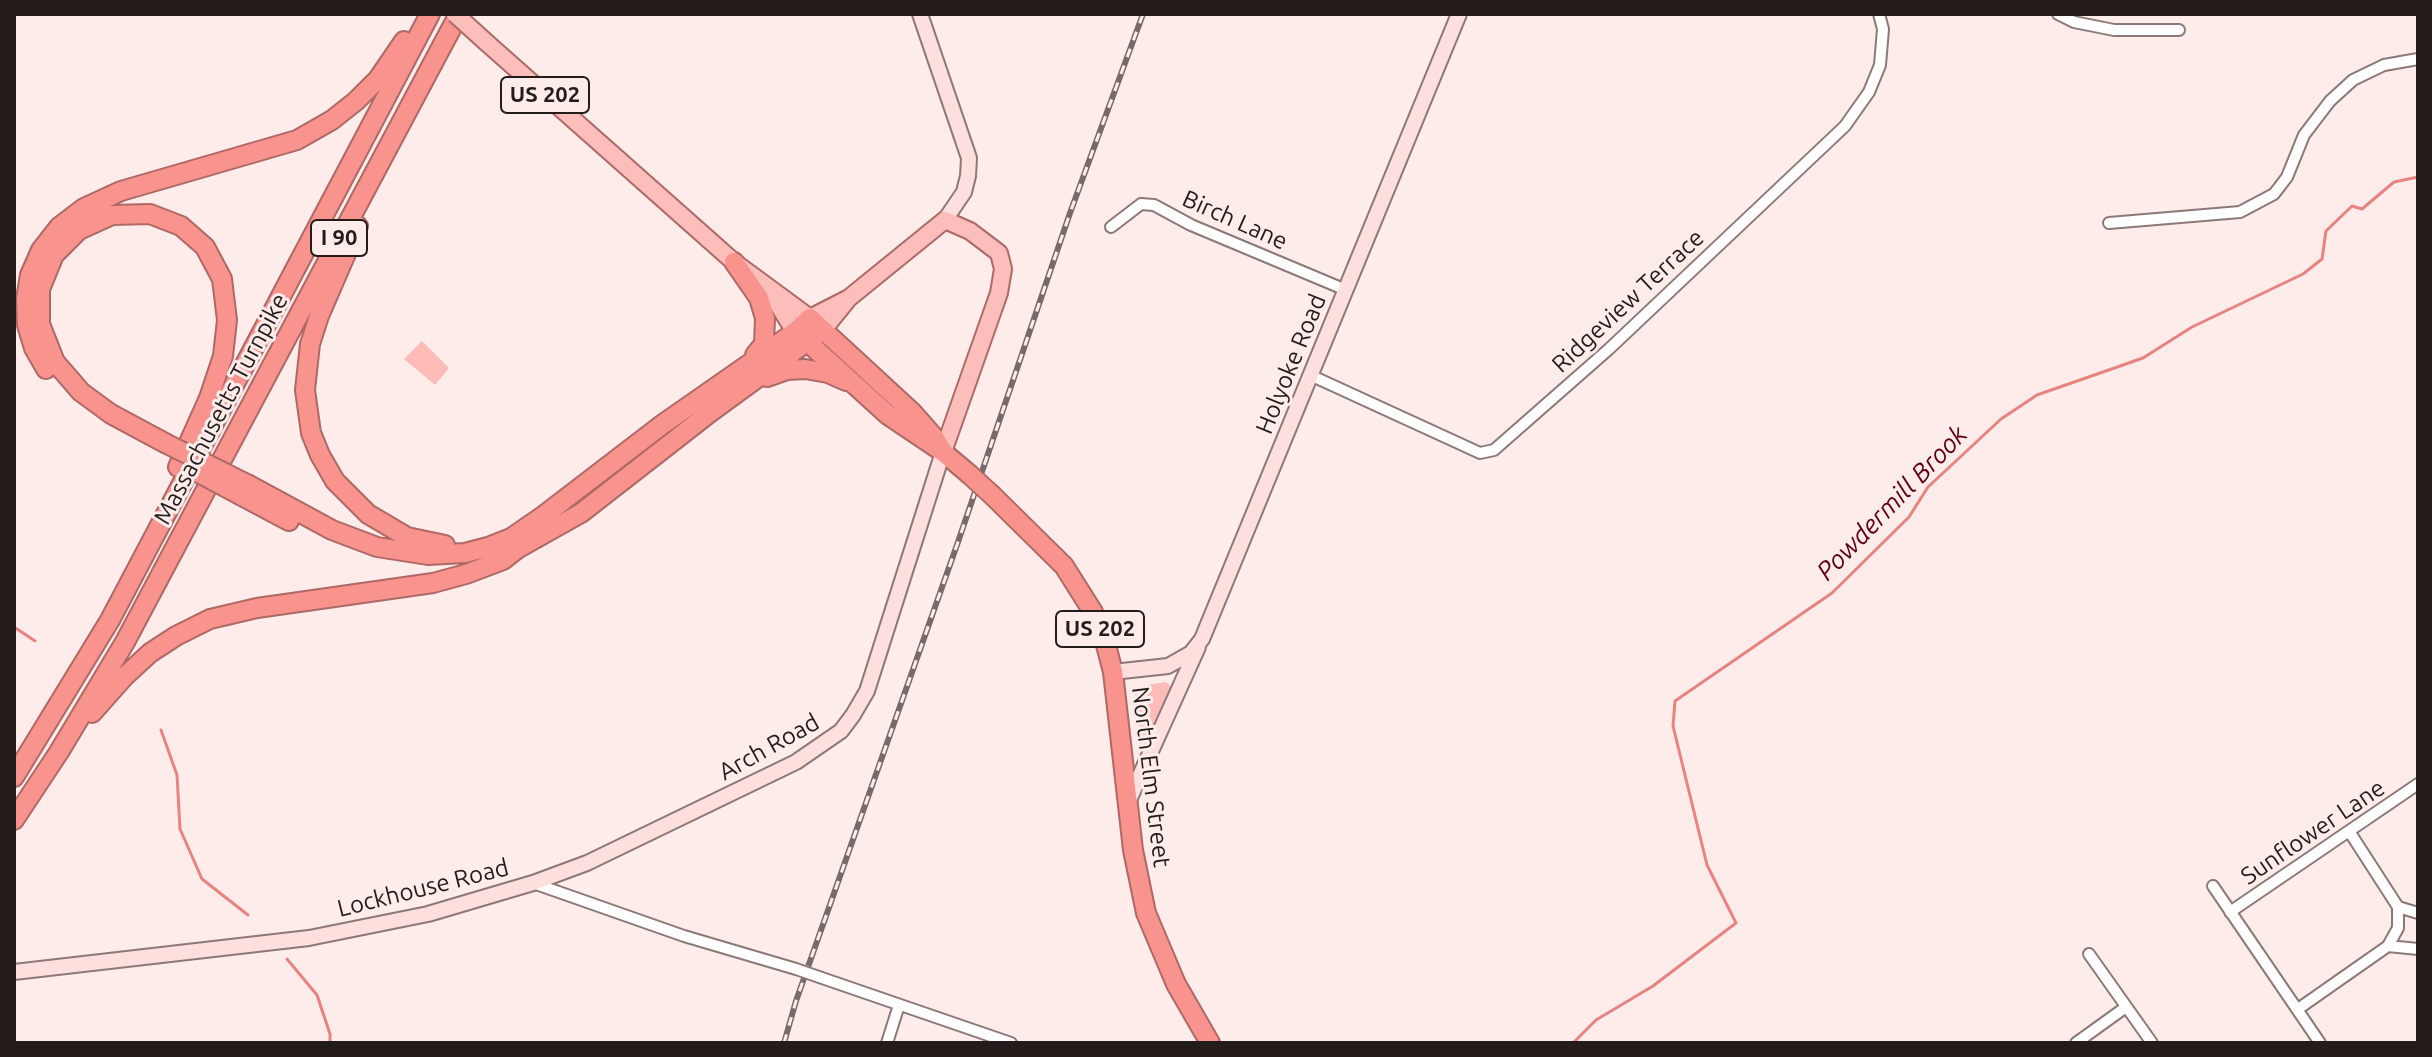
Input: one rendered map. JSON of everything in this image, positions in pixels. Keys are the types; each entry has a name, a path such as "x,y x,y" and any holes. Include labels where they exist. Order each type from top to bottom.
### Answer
{"highway":[{"path":"418,14 400,48 378,79 332,120 297,140 121,191 84,208 59,227 41,250 30,275 26,299 27,325 42,364 62,389 90,412 245,491 332,530 385,549 415,554 453,554 514,544 581,513 742,388 809,330"},
{"name":"Massachusetts Turnpike","path":"14,777 110,620 430,14"},
{"path":"455,19 440,58 363,214 322,308 308,356 305,400 311,433 323,462 340,487 374,519 414,539 441,545 514,544"},
{"name":"Massachusetts Turnpike","path":"14,820 125,642 455,19"},
{"path":"110,620 209,398 223,356 227,320 222,279 210,254 193,235 158,216 140,213 112,215 79,230 54,255 40,289 40,324 55,362 81,392 163,448"},
{"path":"734,262 759,298 765,322 764,344 744,367"},
{"path":"59,752 141,661 193,626 242,610 444,580 503,560 514,544 744,367 809,330"},
{"name":"US 202","path":"809,330 912,412 943,452"},
{"name":"US 202","path":"809,330 888,415 943,452"},
{"path":"742,388 781,372 799,369 828,373 859,387"},
{"name":"North Elm Street","path":"943,452 1064,566 1093,612 1113,672 1133,850 1151,928 1176,984 1210,1043"}],"main road":[{"name":"US 202","path":"455,19 487,43 734,262 769,289 809,330"},
{"path":"809,330 945,220 986,241 999,253 1003,269 995,307 943,452"}],"street":[{"path":"920,14 969,158 968,176 958,203 945,220"},
{"name":"Holyoke Road","path":"1113,672 1168,666 1191,653 1202,639 1459,14"},
{"name":"Ridgeview Terrace","path":"1310,375 1480,453 1494,450 1609,349 1845,126 1869,92 1880,65 1883,29 1879,14"},
{"path":"2058,14 2074,22 2114,30 2179,30"},
{"path":"2109,223 2240,212 2274,194 2287,177 2304,135 2330,101 2353,80 2384,65 2418,59"},
{"name":"Birch Lane","path":"1111,227 1141,204 1154,205 1191,225 1346,290"},
{"name":"Arch Road","path":"533,883 587,863 735,793 811,753 846,726 874,674 924,504 943,452"},
{"path":"1129,800 1202,639"},
{"name":"Sunflower Lane","path":"2230,912 2418,784"},
{"path":"2298,1009 2388,946 2398,928 2398,907 2349,831"},
{"name":"Lockhouse Road","path":"14,972 339,933 428,914 533,883 1011,1043"},
{"path":"2213,886 2320,1043"},
{"path":"2398,907 2418,913"},
{"path":"2388,946 2418,949"},
{"path":"2089,954 2152,1043"},
{"path":"887,1043 899,1005"},
{"path":"2076,1043 2126,1007"}],"shaded area":[{"path":"422,341 449,368 435,385 404,359"},
{"path":"1165,682 1170,688 1143,748 1140,745 1135,692 1141,686"}],"waterway":[{"name":"Powdermill Brook","path":"1573,1043 1596,1020 1653,986 1736,923 1707,865 1673,726 1675,701 1832,593 1909,517 1928,487 2001,419 2037,395 2143,358 2192,327 2303,274 2322,259 2326,231 2352,206 2362,209 2394,182 2418,177"},
{"path":"14,627 35,641"},
{"path":"161,730 177,775 180,829 202,879 248,915"},
{"path":"287,959 317,995 330,1043"}],"railway":[{"path":"784,1043 1070,213 1143,14"}]}
